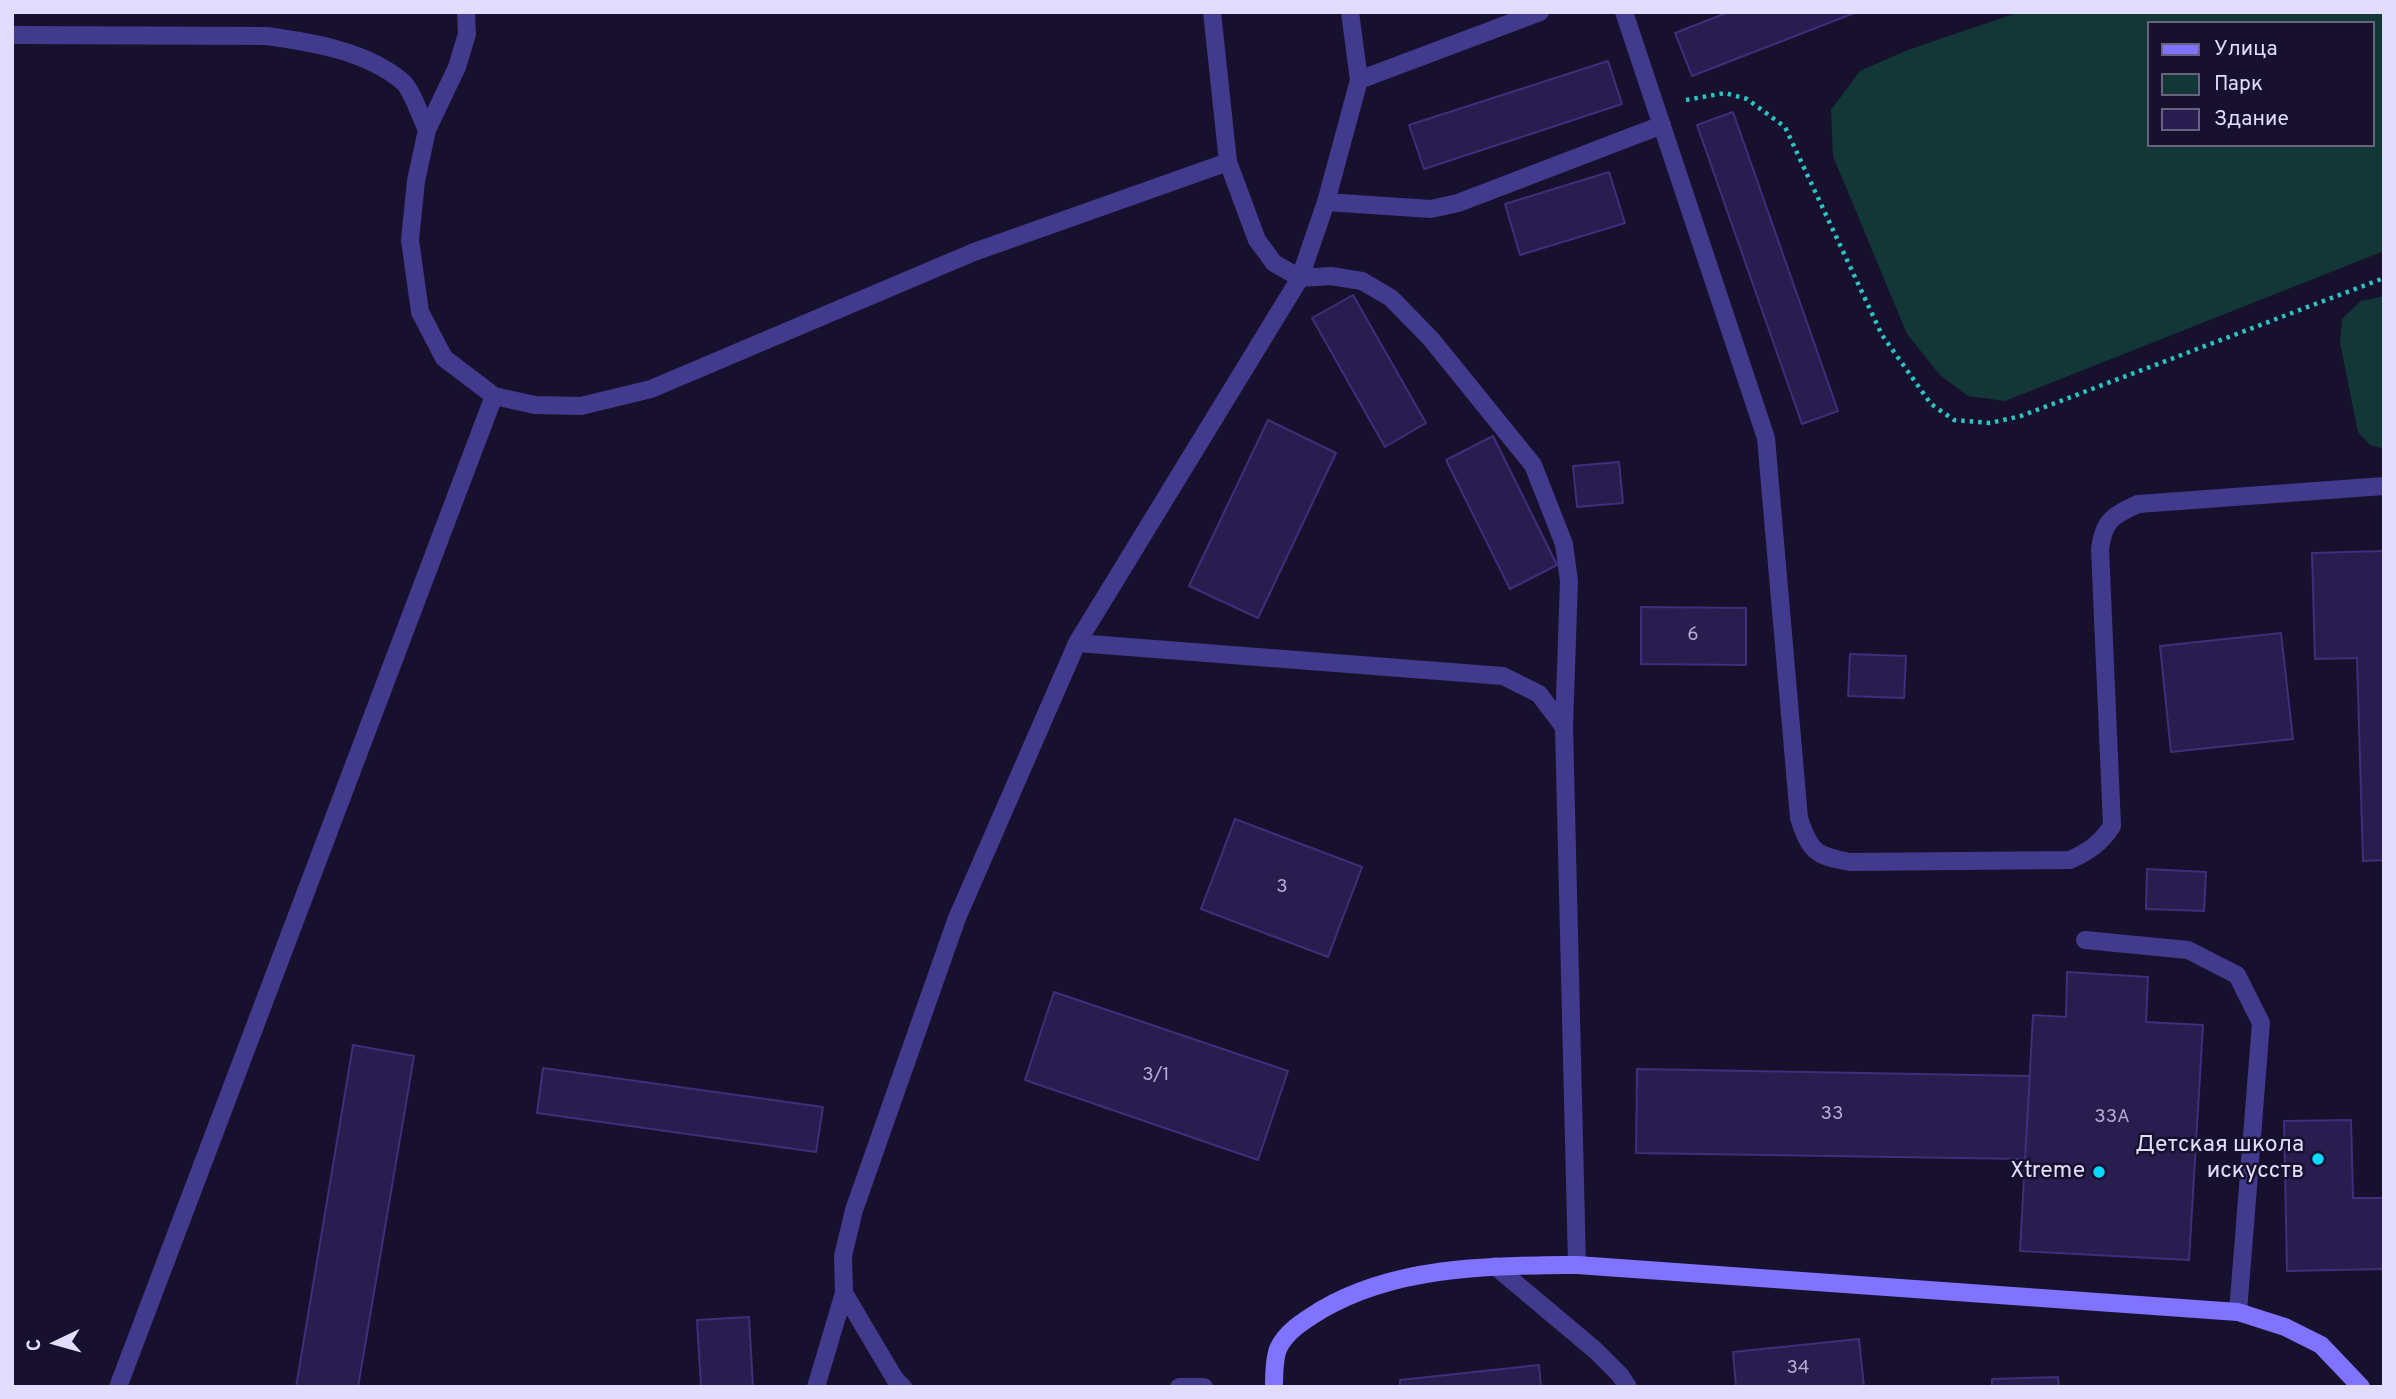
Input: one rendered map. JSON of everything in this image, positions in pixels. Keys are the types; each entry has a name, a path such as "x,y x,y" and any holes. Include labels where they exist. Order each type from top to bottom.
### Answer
{"street":[{"path":"466,12 467,34 457,67 427,130 416,181 410,240 419,312 444,358 494,396 535,405 581,405 651,389 974,253 1228,162"},
{"path":"1212,12 1228,162 1257,240 1274,263 1300,278 1331,275 1362,281 1391,298 1431,339 1533,465 1564,544 1569,580 1564,727 1577,1265"},
{"path":"817,1387 844,1293 843,1256 854,1210 957,918 1077,643 1300,278 1326,202 1359,80 1350,12"},
{"path":"1359,80 1540,12"},
{"path":"1624,12 1766,438 1799,818 1808,844 1826,858 1850,862 2070,860 2089,851 2105,837 2112,826 2101,549 2103,530 2115,515 2138,504 2384,486"},
{"path":"12,36 266,36 303,41 359,55 405,83 427,130"},
{"path":"1326,202 1431,209 1458,203 1662,125"},
{"path":"118,1387 494,396"},
{"path":"1077,643 1503,676 1539,694 1564,727"},
{"path":"2085,940 2188,950 2237,975 2261,1023 2238,1312"},
{"path":"1275,1387 1278,1349 1298,1323 1336,1301 1375,1285 1436,1272 1495,1266 1577,1265 2238,1312 2285,1327 2321,1345 2361,1387"},
{"path":"1495,1266 1595,1350 1628,1387"},
{"path":"844,1293 895,1379 903,1387"},
{"path":"1179,1387 1204,1387"}],"path":[{"path":"1654,105 1725,93 1747,99 1785,127 1882,335 1931,404 1954,420 1990,422 2021,416 2384,278"}],"green space":[{"path":"2019,12 2384,12 2384,251 2005,401 1968,396 1940,375 1907,334 1833,156 1831,110 1860,71 1905,51"},
{"path":"2384,296 2384,449 2370,445 2358,432 2340,343 2342,319 2361,301"}],"building":[{"path":"1729,12 1857,12 1692,76 1675,33"},
{"path":"1608,61 1622,104 1424,169 1409,125"},
{"path":"1733,112 1838,411 1802,424 1697,125"},
{"path":"1609,172 1625,223 1520,255 1505,204"},
{"path":"1353,295 1426,423 1385,447 1312,318"},
{"path":"1268,420 1336,453 1258,618 1189,586"},
{"path":"1493,436 1557,565 1510,589 1446,460"},
{"path":"1619,462 1623,503 1577,507 1573,466"},
{"path":"2384,551 2384,860 2363,861 2357,658 2315,659 2312,553"},
{"path":"1641,607 1746,608 1746,665 1641,664"},
{"path":"2281,633 2293,739 2171,752 2160,646"},
{"path":"1850,654 1906,656 1904,698 1848,696"},
{"path":"1235,819 1362,867 1328,957 1201,909"},
{"path":"2147,869 2206,872 2204,911 2146,909"},
{"path":"2067,972 2148,977 2146,1022 2203,1025 2189,1260 2020,1251 2033,1015 2066,1017"},
{"path":"1054,992 1288,1071 1258,1160 1025,1080"},
{"path":"353,1045 414,1056 358,1387 296,1387"},
{"path":"543,1068 823,1107 816,1152 537,1113"},
{"path":"1637,1069 2030,1076 2025,1159 1636,1153"},
{"name":"Детская школа искусств","path":"2351,1120 2353,1198 2384,1198 2384,1269 2287,1271 2284,1121"},
{"path":"749,1317 753,1387 701,1387 697,1320"},
{"path":"1859,1339 1864,1387 1736,1387 1733,1352"},
{"path":"1539,1365 1541,1387 1400,1387 1400,1380"},
{"path":"2058,1377 2059,1387 1992,1387 1992,1379"}],"place":[{"name":"Детская школа искусств","path":"2318,1159"},
{"name":"Xtreme","path":"2099,1172"}]}
